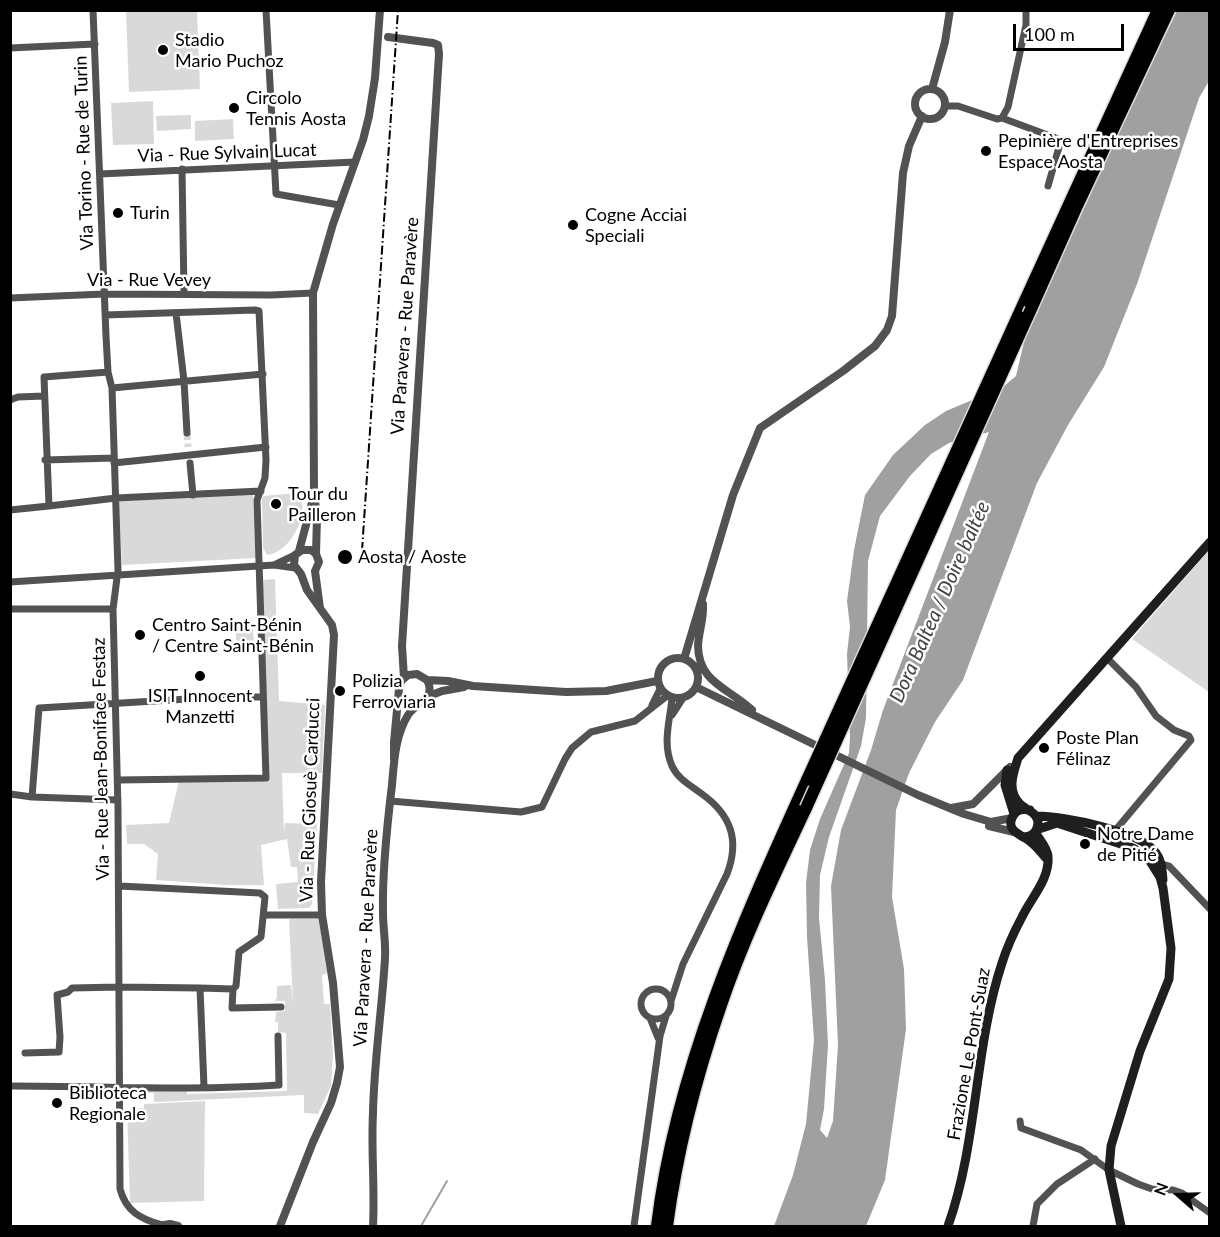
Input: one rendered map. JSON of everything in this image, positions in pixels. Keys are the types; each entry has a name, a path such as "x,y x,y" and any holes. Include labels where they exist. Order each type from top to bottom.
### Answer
{"highway":[{"path":"657,1227 677,1121 711,1007 753,900 1158,10"},
{"path":"667,1227 687,1119 722,1003 765,896 1086,187 1169,10"}],"main road":[{"path":"1019,834 1030,836 1038,826 1033,813 1021,805 1011,785 1018,758 1209,542"},
{"path":"1007,770 1006,793 1013,816 1011,825 1048,860"},
{"path":"1013,816 1020,810 1116,830 1150,846 1162,864 1171,948 1169,979 1137,1061 1111,1146 1109,1170 1121,1227"},
{"path":"1035,831 1057,823 1133,848 1148,858 1160,877 1163,888"},
{"path":"1035,831 1046,849 1048,860"},
{"name":"Frazione Le Pont-Suaz","path":"948,1227 957,1203 966,1162 995,986 1012,936 1047,871 1048,860"}],"street":[{"name":"Via Torino - Rue de Turin","path":"93,10 104,294"},
{"path":"266,10 276,194 339,205"},
{"path":"320,608 315,571 319,562 316,554 317,517 314,493 312,360 315,326 313,292 369,116 380,49 385,35 382,10"},
{"path":"375,78 382,10"},
{"path":"932,89 945,42 950,10"},
{"path":"1002,118 1008,107 1026,26 1026,10"},
{"name":"Via Paravera - Rue Paravère","path":"385,35 438,45 403,634 404,678"},
{"path":"10,48 95,44"},
{"path":"932,89 940,93 945,106 943,112 933,119 922,116 916,108 916,99 922,91 932,89"},
{"path":"945,106 958,106 997,119 1002,118 1061,140 1048,186"},
{"path":"684,659 734,495 760,428 843,371 874,346 887,330 892,316 903,173 909,146 922,116"},
{"name":"Via - Rue Sylvain Lucat","path":"100,174 355,162"},
{"path":"182,170 184,294"},
{"name":"Via - Rue Vevey","path":"10,298 104,294 271,295 313,292"},
{"name":"Via - Rue Jean-Boniface Festaz","path":"104,294 108,372 112,388 118,574 113,609 118,780 120,1189 128,1207 140,1218"},
{"path":"105,315 255,310 260,314 266,447 265,478 257,500 266,778 118,780"},
{"path":"176,313 184,381 186,431"},
{"path":"49,506 45,460 44,377 108,372"},
{"path":"112,388 263,374"},
{"path":"10,400 18,397 44,396"},
{"path":"188,447 193,495"},
{"path":"45,460 189,459 266,447"},
{"path":"10,510 116,498 261,491"},
{"path":"314,493 293,562 307,590 320,608"},
{"path":"10,582 258,567 274,565 308,549 316,554"},
{"path":"274,565 309,574 315,571"},
{"path":"703,598 704,617 698,643 699,657 704,669 709,678 743,702 758,717"},
{"name":"Via - Rue Giosuè Carducci","path":"280,1227 338,1083 340,1053 333,983 322,915 322,871 334,635 332,626 320,608"},
{"path":"10,609 113,609"},
{"path":"634,1227 661,1028 670,1009 683,964 727,874 734,848 732,835 722,812 713,802 678,776 673,768 666,740 670,718 677,705 696,687 698,677 695,668 684,659 675,658 666,661 658,672 670,718"},
{"path":"1107,658 1136,687 1156,716 1174,730 1189,736 1191,740 1190,744 1108,839"},
{"path":"404,659 417,674 427,680 448,681 473,687"},
{"path":"417,674 404,678 399,685 399,693 406,703 418,705 429,696 453,688 473,687 566,693 664,691 683,698"},
{"path":"427,680 429,696"},
{"path":"696,687 916,794 950,808 984,821 998,821 1013,816"},
{"path":"390,801 521,812 542,807 572,748 591,732 635,721 647,712 664,691"},
{"name":"Via Paravera - Rue Paravère","path":"373,1227 373,1109 385,959 382,911 399,693"},
{"path":"32,797 39,708 221,697 263,698"},
{"name":"Via Paravera - Rue Paravère","path":"394,759 404,722 418,705"},
{"path":"950,808 974,804 1018,758"},
{"path":"10,794 118,800"},
{"path":"916,794 931,804 985,826 998,827 1019,834"},
{"path":"1162,864 1169,866 1209,909"},
{"path":"119,885 260,893 265,897 261,937 239,952 232,1008 281,1006"},
{"path":"264,915 322,915"},
{"path":"658,1050 657,1034 650,1018 642,1010 642,999 647,992 659,990 669,984 683,964"},
{"path":"25,1053 59,1052 57,995 68,992 72,988 233,989"},
{"path":"200,988 204,1087"},
{"path":"659,990 666,993 671,1001"},
{"path":"650,1018 661,1019 666,1016"},
{"path":"13,1086 119,1089 279,1085 278,1036"},
{"path":"1020,1121 1021,1128 1081,1150 1109,1170 1152,1189 1182,1193 1209,1213"},
{"path":"1034,1227 1036,1204 1057,1184 1095,1158"},
{"path":"140,1218 159,1226 178,1227"},
{"path":"140,1218 143,1227"}],"shaded area":[{"name":"Stadio Mario Puchoz","path":"126,11 197,11 200,89 129,92"},
{"path":"153,101 154,144 113,145 111,103"},
{"path":"191,115 191,129 157,131 156,116"},
{"path":"233,119 234,139 195,141 195,121"},
{"path":"298,493 301,495 302,515 297,528 285,546 267,555 263,548 263,496"},
{"path":"253,494 256,558 122,565 119,501"},
{"path":"1209,550 1209,692 1132,639"},
{"path":"275,579 279,701 325,705 322,773 282,773 284,833 285,823 317,824 312,904 309,908 278,909 276,884 298,882 297,867 291,867 287,839 261,845 264,885 156,880 158,854 144,844 127,844 126,825 169,823 179,781 268,781 262,580"},
{"path":"235,620 252,620 255,652 237,652"},
{"path":"289,919 319,919 327,973 322,975 324,1004 330,1004 333,1057 331,1086 318,1114 304,1113 304,1095 154,1102 154,1093 145,1093 145,1091 187,1089 187,1094 287,1091 286,1033 278,1032 278,1022 275,1022 276,1012 285,1011 285,1001 275,1001 277,986 291,985 293,1003"},
{"path":"205,1101 204,1201 130,1203 127,1109 144,1108 144,1104"}],"water":[{"name":"Dora Baltea / Doire baltée","path":"1177,11 1209,11 1209,81 1199,98 1137,284 1104,367 1068,425 1037,483 963,680 935,722 909,773 896,810 892,897 904,969 906,1029 885,1180 866,1226 774,1226 793,1175 806,1124 814,1040 806,883 810,850 820,819 849,753 847,654 850,627 847,601 865,495 893,455 925,425 946,411 1003,387 1016,376 1025,338 1141,83","holes":["989,432 883,710 871,750 841,830 831,886 838,1045 833,1121 827,1138 820,1130 824,1109 828,1045 819,918 820,875 829,837 861,746 866,718 868,561 880,516 910,476 931,454 949,443"]}],"waterway":[{"path":"421,1226 447,1181"}],"tunnel":[{"path":"187,433 188,447"}],"railway":[{"path":"362,551 398,10"}],"place":[{"name":"Stadio Mario Puchoz","path":"163,50"},
{"name":"Circolo Tennis Aosta","path":"234,108"},
{"name":"Pepinière d'Entreprises Espace Aosta","path":"986,151"},
{"name":"Turin","path":"118,213"},
{"name":"Cogne Acciai Speciali","path":"573,225"},
{"name":"Tour du Pailleron","path":"276,504"},
{"name":"Aosta / Aoste","path":"345,557"},
{"name":"Centro Saint-Bénin / Centre Saint-Bénin","path":"140,635"},
{"name":"ISIT Innocent Manzetti","path":"200,676"},
{"name":"Polizia Ferroviaria","path":"340,691"},
{"name":"Poste Plan Félinaz","path":"1044,748"},
{"name":"Notre Dame de Pitié","path":"1085,844"},
{"name":"Biblioteca Regionale","path":"57,1103"}]}
